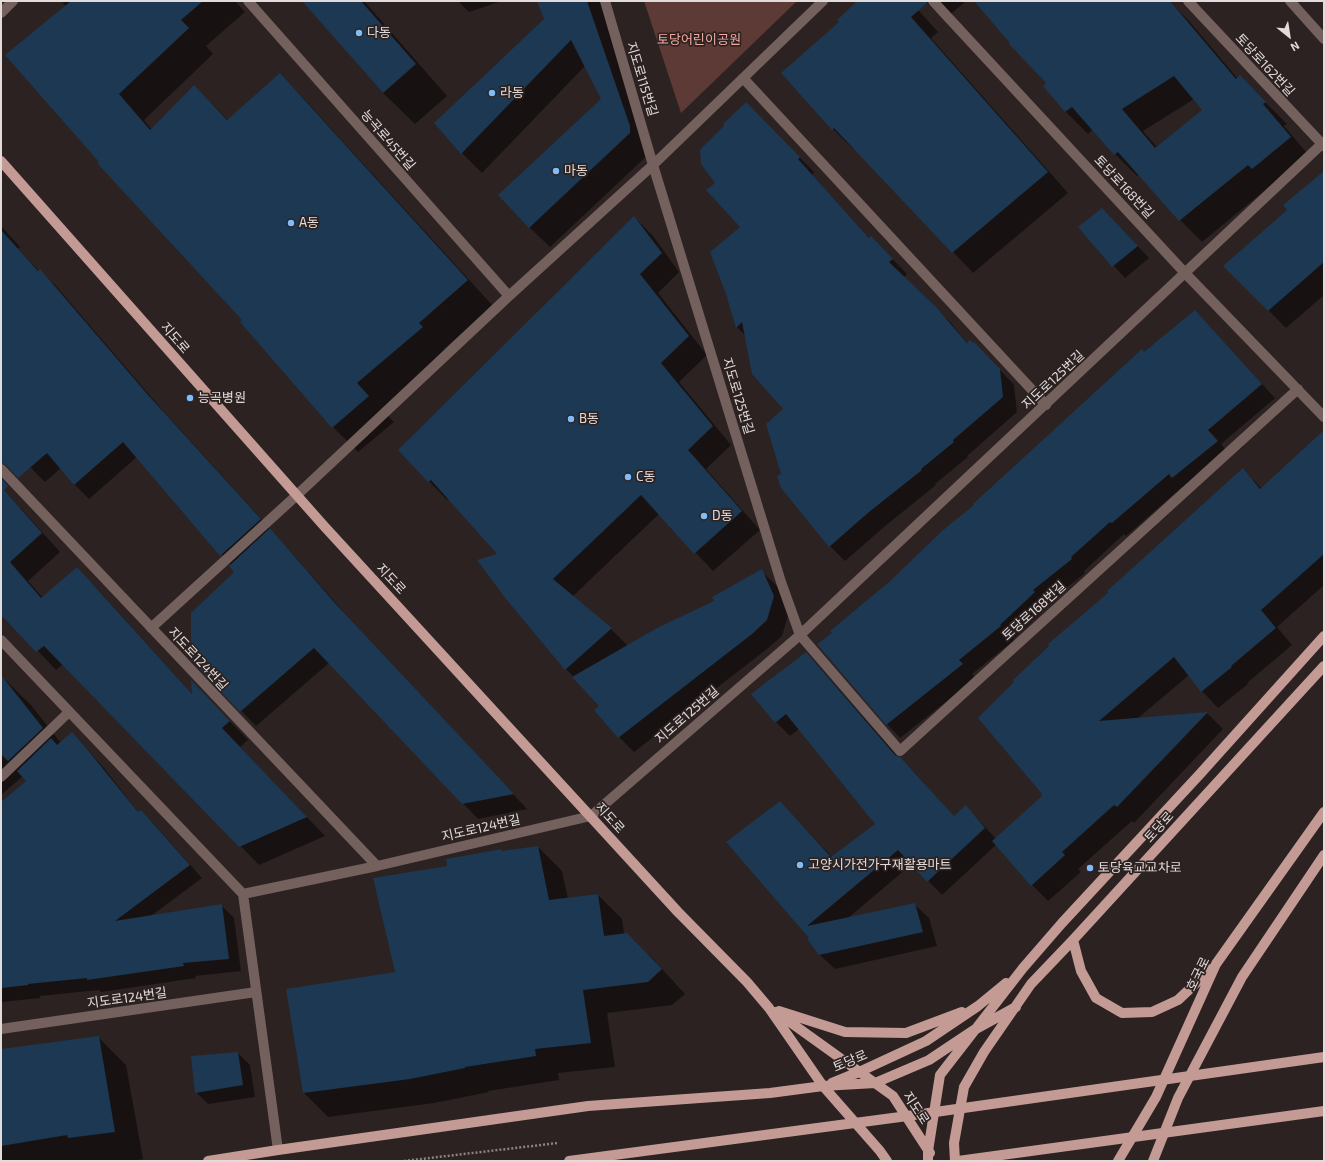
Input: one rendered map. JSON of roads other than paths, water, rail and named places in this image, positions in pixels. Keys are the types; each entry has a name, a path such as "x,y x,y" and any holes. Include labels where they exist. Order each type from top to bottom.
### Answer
{"main road":[{"name":"지도로","path":"1,161 297,495 678,912 747,982 769,1008 823,1086 887,1161"},
{"name":"토당로","path":"928,1156 940,1075 974,1030 1062,923 1200,774 1324,636"},
{"name":"토당로","path":"956,1161 954,1143 964,1087 984,1052 1031,984 1324,666"},
{"name":"호국로","path":"1118,1161 1156,1097 1216,964 1324,812"},
{"path":"1153,1161 1178,1098 1242,976 1324,855"},
{"path":"1073,940 1082,971 1096,998 1122,1013 1152,1012 1178,1000 1216,964"},
{"name":"토당로","path":"823,1086 860,1072 926,1041 978,1006 1024,968"},
{"path":"769,1008 845,1032 906,1032 978,1006"},
{"name":"토당로","path":"823,1086 875,1083 929,1060 974,1030 1016,1007"},
{"name":"지도로","path":"769,1008 893,1096 928,1156 935,1161"},
{"path":"569,1161 900,1117 1324,1057"},
{"path":"208,1161 588,1106 770,1093 823,1086"},
{"path":"956,1161 1324,1111"}],"street":[{"path":"1,13 13,1"},
{"name":"능곡로45번길","path":"248,1 509,296"},
{"name":"지도로115번길","path":"605,1 653,165"},
{"path":"151,628 297,495 509,296 653,165 823,1"},
{"name":"토당로168번길","path":"933,1 1185,273 1324,417"},
{"name":"토당로162번길","path":"1188,1 1323,144"},
{"path":"1290,1 1324,39"},
{"path":"743,78 1046,405"},
{"name":"지도로125번길","path":"591,816 800,635 1323,144"},
{"name":"지도로125번길","path":"653,165 781,582 800,635"},
{"name":"토당로168번길","path":"800,635 900,750 1298,389"},
{"name":"지도로124번길","path":"1,469 377,866"},
{"path":"1,640 243,894 278,1150"},
{"path":"1,777 69,712"},
{"name":"지도로124번길","path":"243,894 377,866 591,816"},
{"name":"지도로124번길","path":"1,1029 256,992"}],"place":[{"name":"다동","path":"359,33"},
{"name":"라동","path":"492,93"},
{"name":"마동","path":"556,171"},
{"name":"A동","path":"291,223"},
{"name":"능곡병원","path":"190,398"},
{"name":"B동","path":"571,419"},
{"name":"C동","path":"628,477"},
{"name":"D동","path":"704,516"},
{"name":"고양시가전가구재활용마트","path":"800,865"},
{"name":"토당육교교차로","path":"1090,868"}],"park label":[{"name":"토당어린이공원","path":"699,40"}]}
